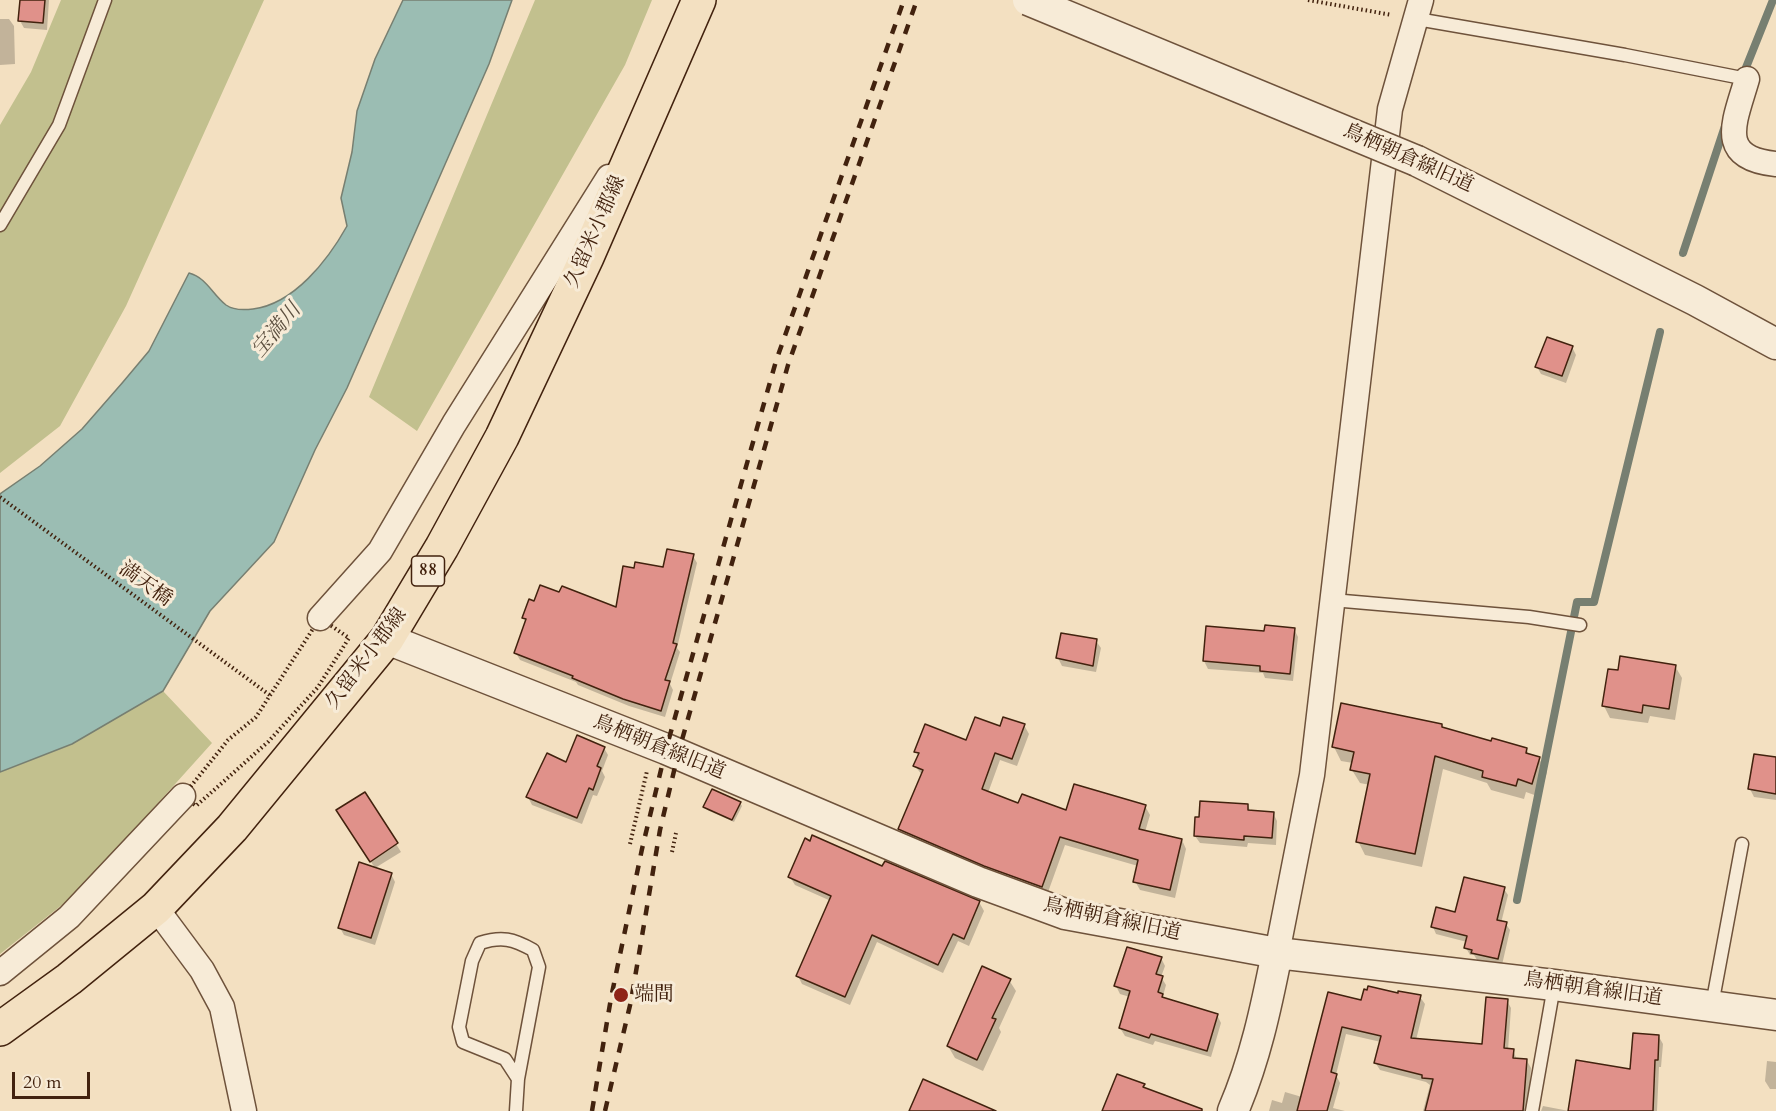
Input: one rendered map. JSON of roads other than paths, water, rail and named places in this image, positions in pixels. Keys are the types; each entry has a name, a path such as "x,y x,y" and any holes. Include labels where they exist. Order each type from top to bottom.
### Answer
{"main road":[{"name":"久留米小郡線","path":"0,1029 69,979 156,908 232,828 387,639 442,547 502,437 587,257 699,0"}],"street":[{"name":"鳥栖朝倉線旧道","path":"1028,0 1417,161 1695,300 1776,344"},
{"path":"1233,1111 1253,1058 1265,1016 1312,775 1390,109 1419,10"},
{"path":"1747,80 1734,124 1734,140 1742,155 1761,163 1776,164"},
{"path":"320,618 380,551 454,423 653,108"},
{"name":"鳥栖朝倉線旧道","path":"387,639 655,744 978,882 1065,914 1277,953 1554,985 1776,1015"},
{"path":"0,973 69,916 183,796"},
{"path":"156,908 202,970 222,1007 244,1111"}],"lane":[{"path":"0,225 58,125 105,0"},
{"path":"1419,10 1747,80"},
{"path":"1332,600 1529,617 1580,625"},
{"path":"1712,1006 1742,844"},
{"path":"516,1111 518,1079 539,967 533,950 518,942 496,938 480,943 472,961 459,1027 463,1042 505,1059 518,1079"},
{"path":"1532,1111 1554,985"}],"water":[{"name":"宝満川","path":"403,0 512,0 489,64 347,388 315,450 274,542 210,611 163,691 72,744 0,772 0,494 40,466 82,429 123,382 149,351 189,273 205,282 229,307 250,309 282,299 296,290 320,266 347,226 341,198 352,152 357,111 375,59"}],"waterway":[{"path":"1743,75 1773,0"},
{"path":"1683,253 1725,126"},
{"path":"1517,900 1577,602 1594,602 1660,332"}],"railway":[{"path":"592,1111 611,998 642,849 666,749 776,361 904,0"},
{"path":"605,1111 631,1001 660,830 678,754 788,365 917,0"}],"place":[{"name":"端間","path":"621,995"}]}
